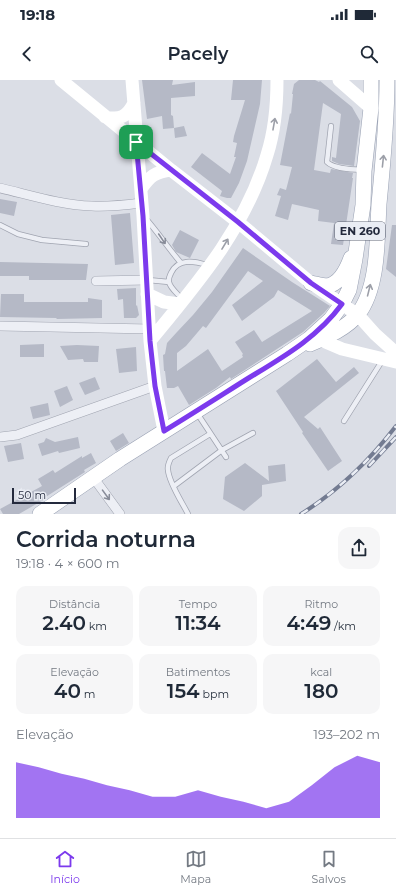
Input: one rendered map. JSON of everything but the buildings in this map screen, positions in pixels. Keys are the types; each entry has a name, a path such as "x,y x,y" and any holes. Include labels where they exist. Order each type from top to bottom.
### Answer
{"main road":[{"path":"61,80 136,142 238,222 311,283 358,315 375,334 396,353"},
{"path":"132,80 141,189 150,335 155,386 164,431"},
{"path":"150,335 182,302 210,265 238,222 258,180 267,155 276,115 277,86 287,80"},
{"path":"339,80 371,108"},
{"name":"EN 260","path":"40,514 93,477 164,431 287,354 331,319 342,304 351,284 363,205 364,171 371,108 371,80"},
{"name":"EN 260","path":"287,354 321,340 339,330 358,315 368,295 375,266 385,143 387,80"},
{"path":"105,117 118,118 130,111 134,103"},
{"path":"141,189 153,175 159,171 171,170"},
{"path":"363,205 379,205"},
{"path":"311,283 325,286 332,285 336,282 343,275 348,266 357,244"},
{"path":"147,294 164,302 182,302"},
{"path":"362,355 367,354 373,347 375,334"},
{"path":"321,340 342,349 362,355 396,362"}],"street":[{"path":"0,188 58,202 91,206 118,206 142,209"},
{"path":"96,281 146,280"},
{"path":"0,326 150,335"},
{"path":"0,437 17,434 155,386"},
{"path":"93,477 120,514"}],"lane":[{"path":"331,126 327,162 335,166 364,171"},
{"path":"142,209 169,249 181,263"},
{"path":"0,225 18,234 42,240 86,244"},
{"path":"182,302 169,282 173,269 181,263 186,262 199,262 210,265"},
{"path":"146,280 169,282"},
{"path":"344,421 383,359"},
{"path":"195,412 226,457"},
{"path":"174,486 222,450 253,433"},
{"path":"188,514 168,470 171,458 210,434"}],"railway":[{"path":"301,514 315,505 353,474 386,439 396,426"},
{"path":"369,466 396,437"}],"route":[{"path":"136,142 238,222 311,283 342,304 331,319 309,339 164,431 155,386 150,341 143,216 136,142"}]}
